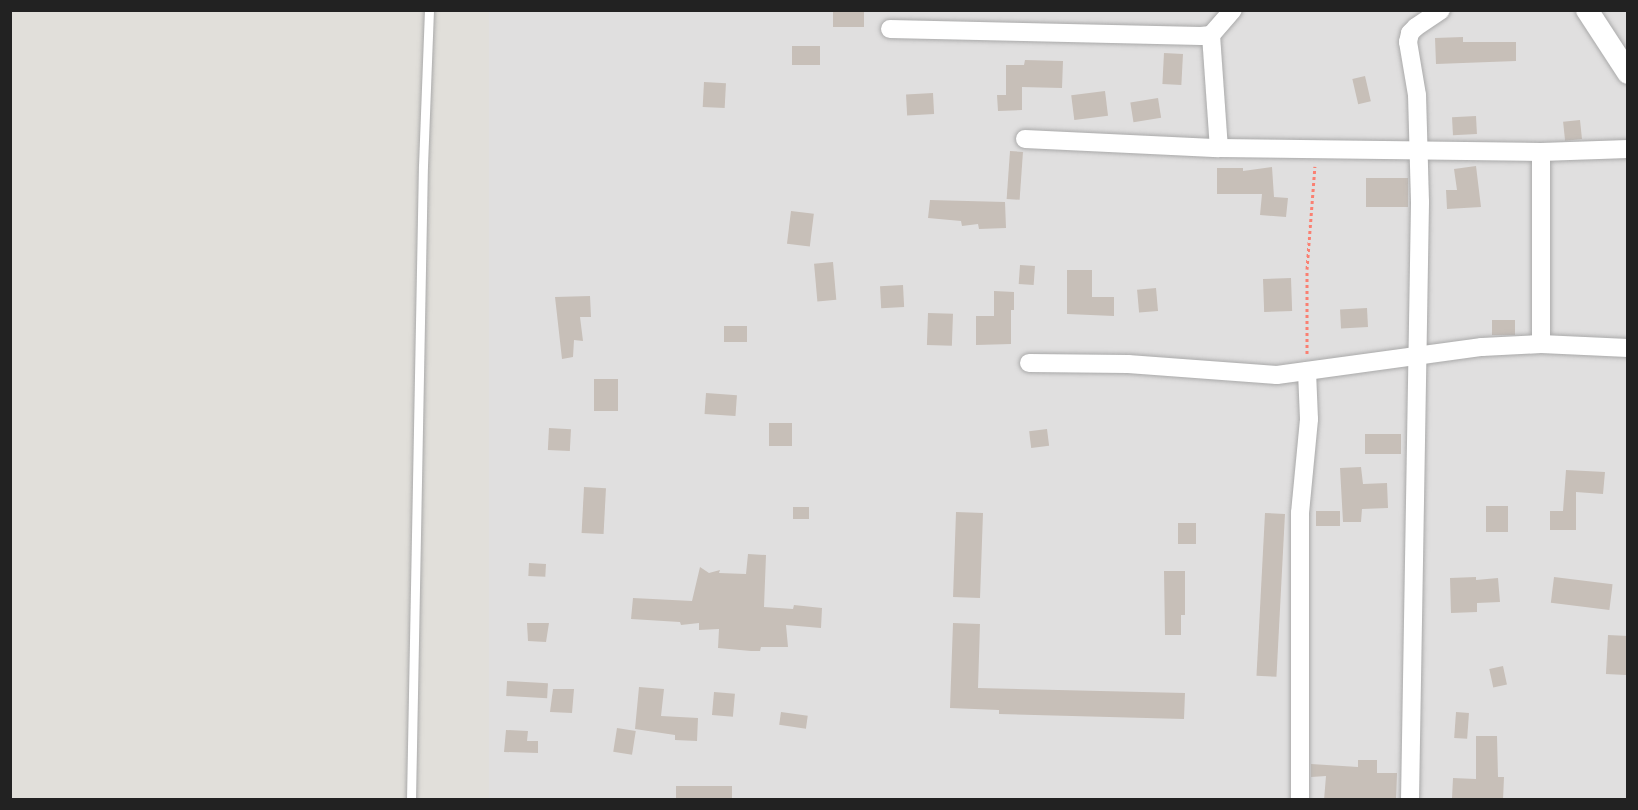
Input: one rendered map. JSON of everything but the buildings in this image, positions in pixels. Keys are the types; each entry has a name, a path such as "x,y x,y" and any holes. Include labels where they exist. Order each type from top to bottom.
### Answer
{"street":[{"path":"1219,148 1211,35 1233,10"},
{"path":"1410,800 1420,150 1418,95 1408,42 1410,33 1416,27 1441,10"},
{"path":"1587,10 1628,73"},
{"path":"890,29 1211,35"},
{"path":"1025,139 1219,148 1541,152 1628,149"},
{"path":"1541,152 1541,344"},
{"path":"1029,363 1128,364 1277,375 1418,354 1541,344 1628,348"},
{"path":"1300,800 1300,513 1309,419 1307,371"}],"lane":[{"path":"411,800 423,178 429,10"}],"path":[{"path":"1307,371 1306,269 1318,149"}],"shaded area":[{"path":"10,11 489,11 489,799 10,799"},
{"path":"489,11 1627,11 1627,799 489,799"}]}
